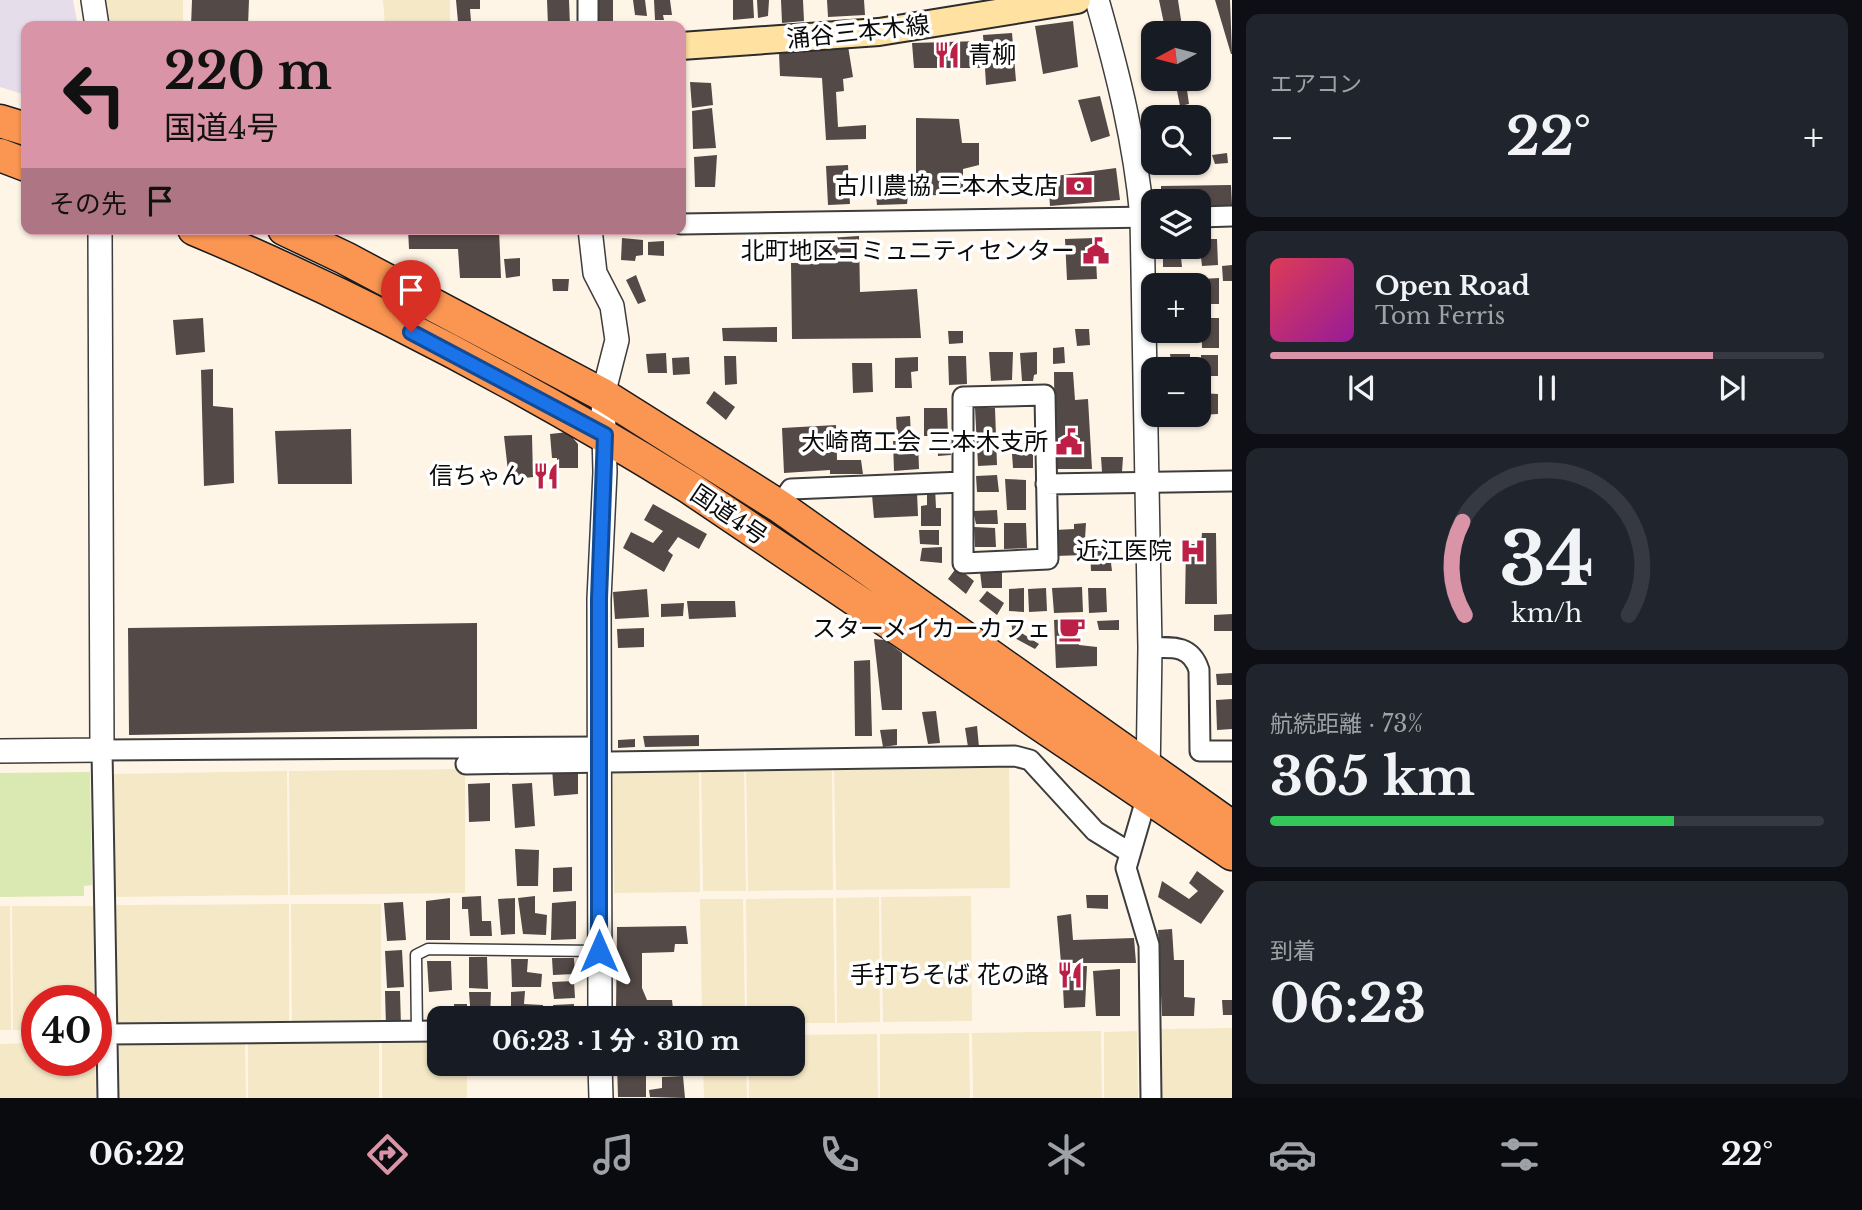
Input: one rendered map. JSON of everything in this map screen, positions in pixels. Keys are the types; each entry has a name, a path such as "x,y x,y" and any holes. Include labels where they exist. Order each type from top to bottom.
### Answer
{"highway":[{"path":"0,121 21,127"},
{"path":"0,156 21,163"},
{"name":"国道4号","path":"207,235 363,306 605,435 1147,781 1232,827"},
{"name":"国道4号","path":"297,235 357,264 603,395 779,506 1147,781 1232,855"}],"main road":[{"name":"涌谷三本木線","path":"686,46 879,32 1077,0"}],"street":[{"path":"93,0 96,21"},
{"path":"588,0 588,21"},
{"path":"1097,0 1126,103 1142,189"},
{"path":"1211,217 1232,216"},
{"path":"686,224 1141,217"},
{"path":"100,235 102,750 106,985"},
{"path":"591,235 595,273 612,306 617,340 603,395 605,435 599,599 600,1006"},
{"path":"1147,259 1150,648 1147,781 1126,868 1149,945 1151,1098"},
{"path":"1045,396 1048,559 963,563 963,482 963,397 1045,396"},
{"path":"1046,484 1232,481"},
{"path":"779,506 791,489 963,482"},
{"path":"1150,648 1177,646 1187,650 1196,661 1199,670 1200,751 1232,751"},
{"path":"0,751 1015,756 1030,760 1095,831 1129,852"},
{"path":"466,764 599,754"},
{"path":"112,1034 427,1032"},
{"path":"108,1076 108,1098"},
{"path":"600,1076 601,1098"}],"lane":[{"path":"416,1032 416,956 428,949 599,951"}],"shaded area":[{"path":"0,0 73,0 77,21 21,21 21,93 0,87"},
{"path":"102,0 183,0 183,21 105,21"},
{"path":"383,0 450,0 450,21 385,21"},
{"path":"1009,763 1010,888 836,890 834,765"},
{"path":"832,765 833,890 748,891 746,766"},
{"path":"744,766 746,891 703,891 701,767"},
{"path":"699,767 700,892 614,893 612,768"},
{"path":"465,769 465,893 290,895 289,771"},
{"path":"287,771 288,895 114,897 112,774"},
{"path":"971,896 972,1021 883,1022 881,897"},
{"path":"879,897 880,1022 837,1023 836,898"},
{"path":"833,898 835,1023 805,1023 805,1006 747,1006 746,899"},
{"path":"700,899 743,899 745,1006 702,1006"},
{"path":"289,904 289,1028 115,1029 114,905"},
{"path":"291,904 381,904 381,1027 292,1028"},
{"path":"0,906 10,906 11,1030 0,1030"},
{"path":"12,906 93,906 94,985 21,985 21,1030 13,1030"},
{"path":"1232,1028 1232,1098 1161,1098 1160,1029"},
{"path":"1101,1031 1102,1098 973,1098 972,1033"},
{"path":"1137,1031 1138,1098 1104,1098 1104,1032"},
{"path":"969,1033 970,1098 880,1098 880,1034"},
{"path":"877,1034 878,1098 749,1098 749,1076 805,1076 805,1035"},
{"path":"427,1040 427,1076 467,1076 467,1098 382,1098 382,1041"},
{"path":"379,1041 379,1098 248,1098 248,1042"},
{"path":"245,1042 246,1098 116,1098 116,1043"},
{"path":"21,1043 21,1076 95,1076 96,1098 0,1098 0,1044"},
{"path":"703,1076 746,1076 747,1098 704,1098"}],"green space":[{"path":"90,772 92,885 84,886 84,896 0,897 0,773"}],"building":[{"path":"192,0 249,0 248,21 191,21"},
{"path":"456,0 480,0 480,9 470,9 471,21 458,21"},
{"path":"547,0 569,0 570,21 548,21"},
{"path":"597,0 613,0 613,21 597,21"},
{"path":"633,0 645,0 647,16 635,15"},
{"path":"654,0 670,0 672,15 663,15 664,20 655,20"},
{"path":"733,0 753,0 754,18 733,20"},
{"path":"757,0 769,0 768,16 758,18"},
{"path":"781,0 803,0 804,21 782,23"},
{"path":"827,0 864,0 865,15 828,17"},
{"path":"1159,0 1178,0 1181,21 1163,21"},
{"path":"1215,0 1230,0 1232,54 1231,54"},
{"path":"1073,21 1078,67 1043,74 1035,26"},
{"path":"1012,33 1016,81 986,85 983,35"},
{"name":"青柳","path":"980,41 981,68 914,68 912,43"},
{"path":"848,46 853,77 843,79 844,91 836,92 838,127 866,125 866,139 826,140 822,78 780,76 779,53"},
{"path":"690,82 711,83 713,105 692,108"},
{"path":"1177,91 1187,91 1189,104 1180,105"},
{"path":"1100,96 1110,136 1091,142 1078,100"},
{"path":"712,108 716,148 693,149 692,111"},
{"path":"916,118 959,119 962,143 979,143 979,165 963,169 963,197 916,194"},
{"path":"1227,153 1228,163 1215,164 1212,155"},
{"path":"717,155 715,187 695,187 694,157"},
{"path":"848,165 850,204 828,205 826,166"},
{"path":"1116,168 1120,200 1050,206 1048,177"},
{"path":"909,184 907,204 877,205 875,186"},
{"path":"1231,185 1232,205 1211,206 1211,189 1161,189 1161,186"},
{"path":"408,235 499,235 501,278 460,278 458,249 409,249"},
{"path":"859,236 860,292 917,289 921,338 792,339 791,263 830,263 828,238"},
{"path":"622,238 643,240 643,255 636,256 635,261 621,260"},
{"path":"1095,238 1097,279 1067,280 1065,239"},
{"path":"1211,239 1217,239 1218,265 1202,266 1201,259 1211,259"},
{"path":"664,241 664,256 648,255 648,242"},
{"path":"520,258 520,276 506,278 504,259"},
{"path":"1163,259 1181,259 1182,267 1163,267"},
{"path":"1232,265 1232,281 1223,281 1222,266"},
{"path":"636,275 646,301 638,304 626,280"},
{"path":"1211,278 1219,278 1219,304 1211,304"},
{"path":"552,279 569,279 568,291 553,291"},
{"path":"203,318 205,352 176,355 173,320"},
{"path":"1211,318 1219,318 1219,348 1202,348 1202,343 1211,343"},
{"path":"777,327 777,342 723,341 722,328"},
{"path":"1075,329 1089,329 1090,345 1077,346"},
{"path":"948,331 963,331 963,343 949,344"},
{"path":"1064,347 1065,363 1053,364 1053,348"},
{"path":"989,352 1013,352 1012,380 991,381"},
{"path":"1037,352 1037,374 1034,375 1033,381 1022,381 1020,353"},
{"path":"666,353 667,373 648,373 646,354"},
{"path":"1170,354 1190,354 1190,357 1170,357"},
{"path":"1218,355 1218,376 1211,376 1211,357 1201,357"},
{"path":"724,356 736,356 737,384 725,385"},
{"path":"948,356 966,356 967,384 949,385"},
{"path":"689,357 690,374 673,375 672,358"},
{"path":"918,357 918,371 911,372 912,388 895,388 895,358"},
{"path":"852,363 872,363 873,392 853,393"},
{"path":"213,369 213,406 233,408 234,483 204,486 201,370"},
{"path":"1054,372 1073,372 1075,400 1088,399 1092,469 1055,469"},
{"path":"714,391 735,407 726,420 706,403"},
{"path":"1211,394 1218,394 1218,414 1211,414"},
{"path":"924,408 947,408 948,436 924,436"},
{"path":"975,408 995,408 997,465 978,466"},
{"path":"910,416 911,436 897,437 896,417"},
{"path":"836,425 837,460 861,460 863,474 830,474 830,470 784,473 782,428"},
{"path":"351,429 352,484 278,484 275,431"},
{"path":"568,432 578,444 578,468 557,468 557,458 552,458 550,434"},
{"path":"532,435 533,477 509,480 504,436"},
{"path":"937,439 950,439 951,455 938,456"},
{"path":"918,440 919,469 894,471 893,441"},
{"path":"1012,454 1033,454 1033,468 1013,468"},
{"path":"1101,457 1123,457 1122,472 1102,472"},
{"path":"997,475 999,492 977,492 976,476"},
{"path":"1005,479 1026,480 1026,510 1007,510"},
{"path":"927,487 935,487 936,508 941,508 941,526 921,526 921,506 927,505"},
{"path":"917,492 918,516 874,518 872,495"},
{"path":"653,504 707,534 699,549 678,537 668,551 673,555 664,572 623,548 631,532 653,543 663,531 644,520"},
{"path":"997,510 998,524 976,524 973,511"},
{"path":"1004,523 1026,523 1027,548 1004,549"},
{"path":"1086,523 1084,555 1056,556 1055,530 1074,529 1074,524"},
{"path":"974,527 995,528 996,547 975,547"},
{"path":"919,530 939,530 939,545 920,544"},
{"path":"1202,533 1216,533 1217,604 1185,604 1186,544 1201,544"},
{"path":"942,547 942,563 920,561 922,548"},
{"path":"1090,547 1109,547 1112,571 1091,571"},
{"path":"957,567 974,581 966,594 948,579"},
{"path":"980,572 1002,572 1002,588 982,588"},
{"path":"1082,587 1083,612 1054,613 1052,588"},
{"path":"1024,588 1024,612 1009,611 1009,589"},
{"path":"1046,588 1047,611 1029,612 1028,589"},
{"path":"1088,588 1106,588 1107,612 1089,613"},
{"path":"647,589 649,617 615,619 613,592"},
{"path":"987,591 1004,603 997,615 979,601"},
{"path":"687,601 735,601 736,617 689,619"},
{"path":"684,603 683,616 661,617 661,604"},
{"path":"1232,614 1232,631 1214,631 1214,615"},
{"path":"1076,618 1079,645 1097,647 1097,666 1056,668 1054,620"},
{"path":"1017,619 1020,632 1039,644 1035,649 1013,637 1011,620"},
{"path":"1119,620 1119,630 1099,630 1097,621"},
{"path":"477,623 477,729 129,735 128,628"},
{"path":"644,628 644,647 618,648 617,629"},
{"path":"874,639 885,640 902,653 902,710 882,710"},
{"path":"870,660 872,736 855,736 854,661"},
{"path":"1232,673 1232,685 1217,685 1216,674"},
{"path":"1232,699 1232,729 1217,730 1216,700"},
{"path":"936,711 940,743 928,744 922,712"},
{"path":"977,726 979,747 968,747 965,728"},
{"path":"897,729 897,745 883,747 880,730"},
{"path":"699,735 699,746 645,747 643,736"},
{"path":"635,739 635,747 618,748 618,740"},
{"path":"578,767 578,794 554,796 552,768"},
{"path":"490,783 490,821 469,822 468,784"},
{"path":"532,783 535,826 515,828 512,784"},
{"path":"515,849 539,850 538,886 517,886"},
{"path":"572,867 572,891 553,892 553,868"},
{"path":"1197,871 1224,891 1201,924 1158,897 1162,881 1189,899 1198,891 1189,883"},
{"path":"1086,895 1108,895 1108,909 1087,908"},
{"path":"481,896 482,921 491,921 492,936 470,936 468,909 462,909 462,897"},
{"path":"535,896 535,913 547,915 546,935 523,934 518,898"},
{"path":"450,898 450,940 426,940 426,901"},
{"path":"515,898 515,934 501,935 498,899"},
{"path":"576,901 576,939 551,940 552,903"},
{"path":"403,902 406,940 387,941 384,903"},
{"path":"1071,914 1073,940 1134,938 1136,963 1061,963 1057,916"},
{"path":"686,926 688,944 675,944 674,952 642,953 642,988 647,1000 672,1000 673,1006 616,1006 617,927"},
{"path":"1172,929 1174,960 1184,960 1184,997 1195,998 1194,1016 1162,1016 1158,930"},
{"path":"402,950 404,987 387,988 385,951"},
{"path":"469,957 487,957 488,989 469,988"},
{"path":"552,958 574,958 575,974 553,975"},
{"path":"511,959 528,959 527,972 542,974 541,987 512,987"},
{"path":"427,961 451,961 452,990 429,992"},
{"path":"1087,966 1085,1007 1064,1008 1062,967"},
{"path":"1120,969 1120,1016 1096,1016 1093,971"},
{"path":"574,981 575,998 554,999 552,982"},
{"path":"385,991 400,991 401,1027 386,1027"},
{"path":"525,991 524,1004 543,1006 511,1006 511,992"},
{"path":"469,992 491,992 490,1006 470,1006"},
{"path":"1222,1000 1232,1000 1232,1015 1223,1015"},
{"path":"574,1004 574,1006 553,1006"},
{"path":"617,1076 646,1076 646,1097 618,1097"},
{"path":"683,1076 685,1098 650,1097 649,1090 662,1088 662,1077"}],"place":[{"name":"青柳","path":"947,55"},
{"name":"古川農協 三本木支店","path":"1079,186"},
{"name":"北町地区コミュニティセンター","path":"1096,251"},
{"name":"大崎商工会 三本木支所","path":"1069,442"},
{"name":"信ちゃん","path":"546,476"},
{"name":"近江医院","path":"1193,551"},
{"name":"スターメイカーカフェ","path":"1072,629"},
{"name":"手打ちそば 花の路","path":"1070,975"}],"route":[{"path":"411,332 605,435 599,599 599,951"}]}
